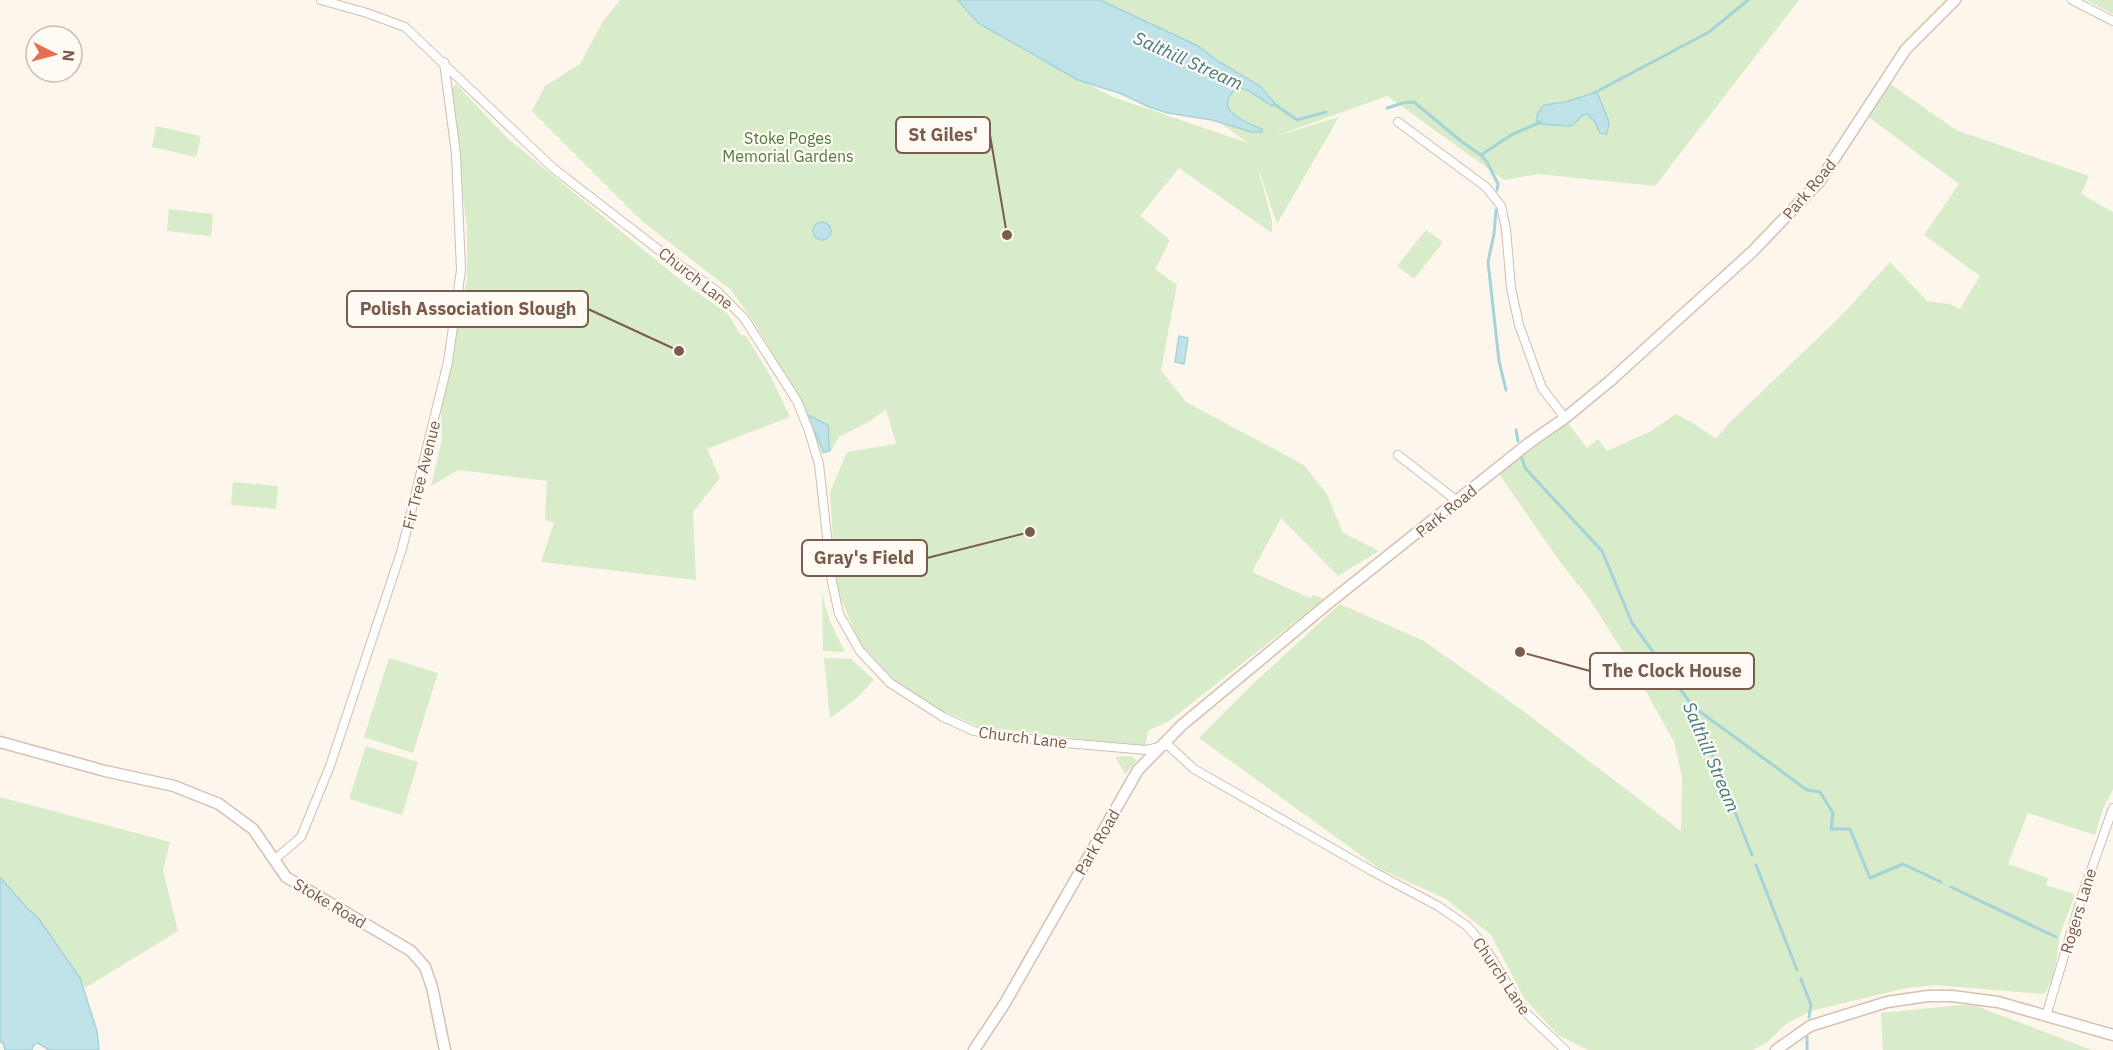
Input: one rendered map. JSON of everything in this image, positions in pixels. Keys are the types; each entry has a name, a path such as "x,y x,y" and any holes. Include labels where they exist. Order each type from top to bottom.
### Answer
{"main road":[{"name":"Park Road","path":"974,1050 1005,1003 1138,770 1182,725 1529,443 1565,418 1618,374 1753,251 1819,182 1906,49 1955,0"},
{"name":"Stoke Road","path":"0,742 105,771 174,786 219,804 253,828 286,877 411,951 425,967 432,987 445,1050"},
{"path":"1776,1050 1810,1026 1887,1002 1928,996 1979,999 2113,1035"}],"street":[{"name":"Church Lane","path":"321,0 405,27 553,168 668,257 717,291 744,318 797,401 809,431 819,464 832,582 839,614 860,651 890,682 943,717 974,731 1043,741 1146,750 1168,745 1194,769 1438,906 1467,926 1483,944 1523,1010 1565,1050"},
{"path":"2072,0 2113,21"},
{"name":"Fir Tree Avenue","path":"274,860 301,837 330,766 402,549 448,362 461,270 456,154 444,62"},
{"path":"1398,122 1486,187 1501,206 1506,229 1511,288 1519,326 1542,388 1565,418"},
{"path":"1398,455 1457,501"},
{"name":"Rogers Lane","path":"2046,1016 2099,843 2113,808"}],"green space":[{"name":"Stoke Poges Memorial Gardens","path":"620,0 958,0 978,23 1032,55 1113,97 1248,143 1050,0 1799,0 1655,186 1538,174 1504,180 1387,96 1273,137 1339,117 1277,224 1257,164 1272,221 1272,233 1179,168 1140,216 1170,240 1155,269 1177,285 1161,370 1186,402 1304,465 1327,494 1343,533 1379,551 1338,576 1281,518 1252,572 1310,598 1314,595 1324,599 1169,721 1148,731 1145,747 978,726 941,710 894,680 859,642 836,587 830,492 847,452 896,444 886,409 872,420 839,437 830,452 822,454 805,413 756,325 731,290 643,222 532,111 545,86 580,64 602,23"},
{"path":"2086,0 2113,0 2113,14"},
{"path":"1889,83 1956,130 2089,176 2081,194 2113,212 2113,789 2103,809 2095,835 2028,813 2008,864 2048,878 2046,885 2075,894 2060,935 2054,973 2044,994 1936,985 1906,988 1811,1011 1786,1024 1767,1042 1753,1050 1588,1050 1558,1035 1524,998 1491,935 1446,899 1380,869 1199,738 1255,682 1340,604 1424,641 1523,711 1681,831 1682,777 1674,742 1629,661 1590,600 1558,559 1499,474 1567,422 1587,448 1598,439 1607,451 1651,431 1676,414 1716,439 1727,425 1842,315 1890,262 1927,301 1950,304 1960,309 1980,276 1924,235 1959,184 1867,116"},
{"path":"456,84 507,138 684,283 728,314 740,334 746,336 771,377 790,417 707,449 720,478 693,512 696,580 541,562 554,523 545,520 547,481 458,470 431,486 442,439 440,393 467,279 467,229 450,90"},
{"path":"156,126 201,136 196,157 152,147"},
{"path":"169,209 213,214 211,236 167,231"},
{"path":"1426,230 1443,242 1414,279 1397,266"},
{"path":"233,482 278,486 276,509 231,505"},
{"path":"822,588 830,621 845,651 823,651"},
{"path":"389,658 438,673 413,753 364,737"},
{"path":"824,658 851,659 874,680 857,698 830,718"},
{"path":"366,746 418,762 402,815 349,799"},
{"path":"1131,756 1136,760 1125,774 1115,757"},
{"path":"0,797 170,842 163,870 178,931 85,988 39,919 0,877"},
{"path":"1971,1004 2092,1050 1883,1050 1881,1013"}],"water":[{"path":"958,0 1100,0 1198,46 1219,62 1260,86 1277,106 1272,106 1241,88 1235,89 1229,97 1229,109 1234,115 1262,129 1262,132 1252,132 1212,120 1168,113 1149,107 1122,94 1078,80 978,23"},
{"path":"1597,92 1609,122 1607,134 1600,133 1595,122 1587,114 1573,125 1568,126 1539,124 1536,120 1544,105 1565,102"},
{"path":"822,222 828,225 831,231 828,237 822,240 816,237 813,231 816,225"},
{"path":"1179,336 1188,338 1184,364 1175,362"},
{"path":"806,414 828,425 830,450 824,452"},
{"path":"0,877 39,919 80,978 97,1031 99,1050 49,1050 38,1043 33,1045 32,1050 5,1050 3,1043 0,1042"}],"waterway":[{"path":"1594,93 1709,32 1748,0"},
{"name":"Salthill Stream","path":"1387,108 1414,102 1481,155 1498,184 1497,190"},
{"name":"Salthill Stream","path":"1274,104 1297,120 1326,112"},
{"path":"1481,155 1511,135 1541,122"},
{"name":"Salthill Stream","path":"1496,210 1488,262 1499,361 1506,390"},
{"name":"Salthill Stream","path":"1516,430 1518,441"},
{"name":"Salthill Stream","path":"1522,458 1525,468 1602,551 1632,623 1694,708 1752,855"},
{"path":"1695,708 1807,790 1820,792 1833,813 1831,829 1850,829 1870,878 1903,864 1941,882"},
{"name":"Salthill Stream","path":"1756,865 1797,970"},
{"path":"1951,887 2056,937"},
{"name":"Salthill Stream","path":"1801,979 1811,1005 1809,1017"},
{"name":"Salthill Stream","path":"1807,1037 1807,1050"}],"place":[{"name":"St Giles'","path":"1007,235"},
{"name":"Polish Association Slough","path":"679,351"},
{"name":"Gray's Field","path":"1030,532"},
{"name":"The Clock House","path":"1520,652"}]}
